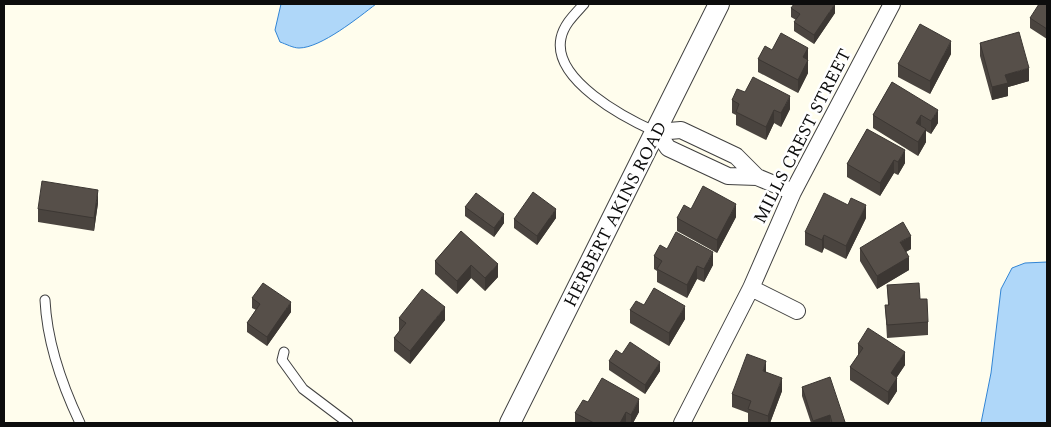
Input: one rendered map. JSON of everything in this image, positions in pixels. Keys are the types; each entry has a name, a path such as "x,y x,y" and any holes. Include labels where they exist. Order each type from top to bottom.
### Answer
{"street":[{"name":"HERBERT AKINS ROAD","path":"510,423 657,132 719,4"},
{"name":"MILLS CREST STREET","path":"682,423 751,288 793,192 892,4"},
{"path":"657,132 682,130 736,156 757,176 793,192"},
{"path":"751,288 797,311"}],"lane":[{"path":"584,4 570,19 561,38 561,55 574,79 628,118 657,132"},
{"path":"45,300 46,319 58,368 80,423"},
{"path":"284,352 282,360 294,380 348,423"}],"water":[{"path":"281,4 376,4 329,38 308,47 299,48 280,42 275,30"},
{"path":"1047,262 1047,423 981,423 991,373 1001,289 1012,268 1025,263"}],"building":[{"path":"794,4 835,4 814,35 794,22 800,14 791,8"},
{"path":"1039,4 1047,4 1047,29 1030,18"},
{"path":"920,24 951,41 930,81 898,64"},
{"path":"1019,32 1029,68 1005,75 1008,83 992,87 980,43"},
{"path":"781,33 808,48 803,57 808,60 798,80 758,59 765,46 772,50"},
{"path":"753,77 790,96 781,113 774,110 766,127 736,112 739,104 732,100 737,89 745,92"},
{"path":"892,82 938,110 931,121 921,115 916,123 926,129 918,142 873,115"},
{"path":"867,129 905,150 898,162 894,160 880,183 847,164"},
{"path":"42,181 98,190 94,218 38,209"},
{"path":"703,186 736,204 717,240 677,218 684,205 691,209"},
{"path":"533,192 556,209 537,236 514,219"},
{"path":"476,193 504,214 494,228 465,207"},
{"path":"824,193 848,205 851,198 866,205 846,246 824,235 822,240 805,232"},
{"path":"903,222 911,236 900,242 909,257 877,276 860,248"},
{"path":"461,231 498,264 485,278 471,265 457,281 435,261"},
{"path":"676,232 713,252 704,269 697,266 687,285 657,269 662,261 654,256 660,245 667,249"},
{"path":"263,283 291,302 267,337 247,323 260,304 252,298"},
{"path":"919,283 920,299 927,299 928,322 887,325 885,305 889,305 887,285"},
{"path":"654,288 685,306 669,333 630,310 636,301 644,305"},
{"path":"422,289 445,307 410,351 394,338 406,323 399,318"},
{"path":"868,328 905,352 891,373 897,378 888,392 850,367 863,348 858,344"},
{"path":"630,342 660,362 645,385 609,361 616,350 622,354"},
{"path":"747,354 766,361 763,371 782,378 768,416 748,409 751,401 732,394"},
{"path":"830,377 845,422 842,423 832,423 830,415 813,421 802,387"},
{"path":"602,378 639,399 631,415 626,412 620,423 594,423 575,413 583,400 588,402"}]}
